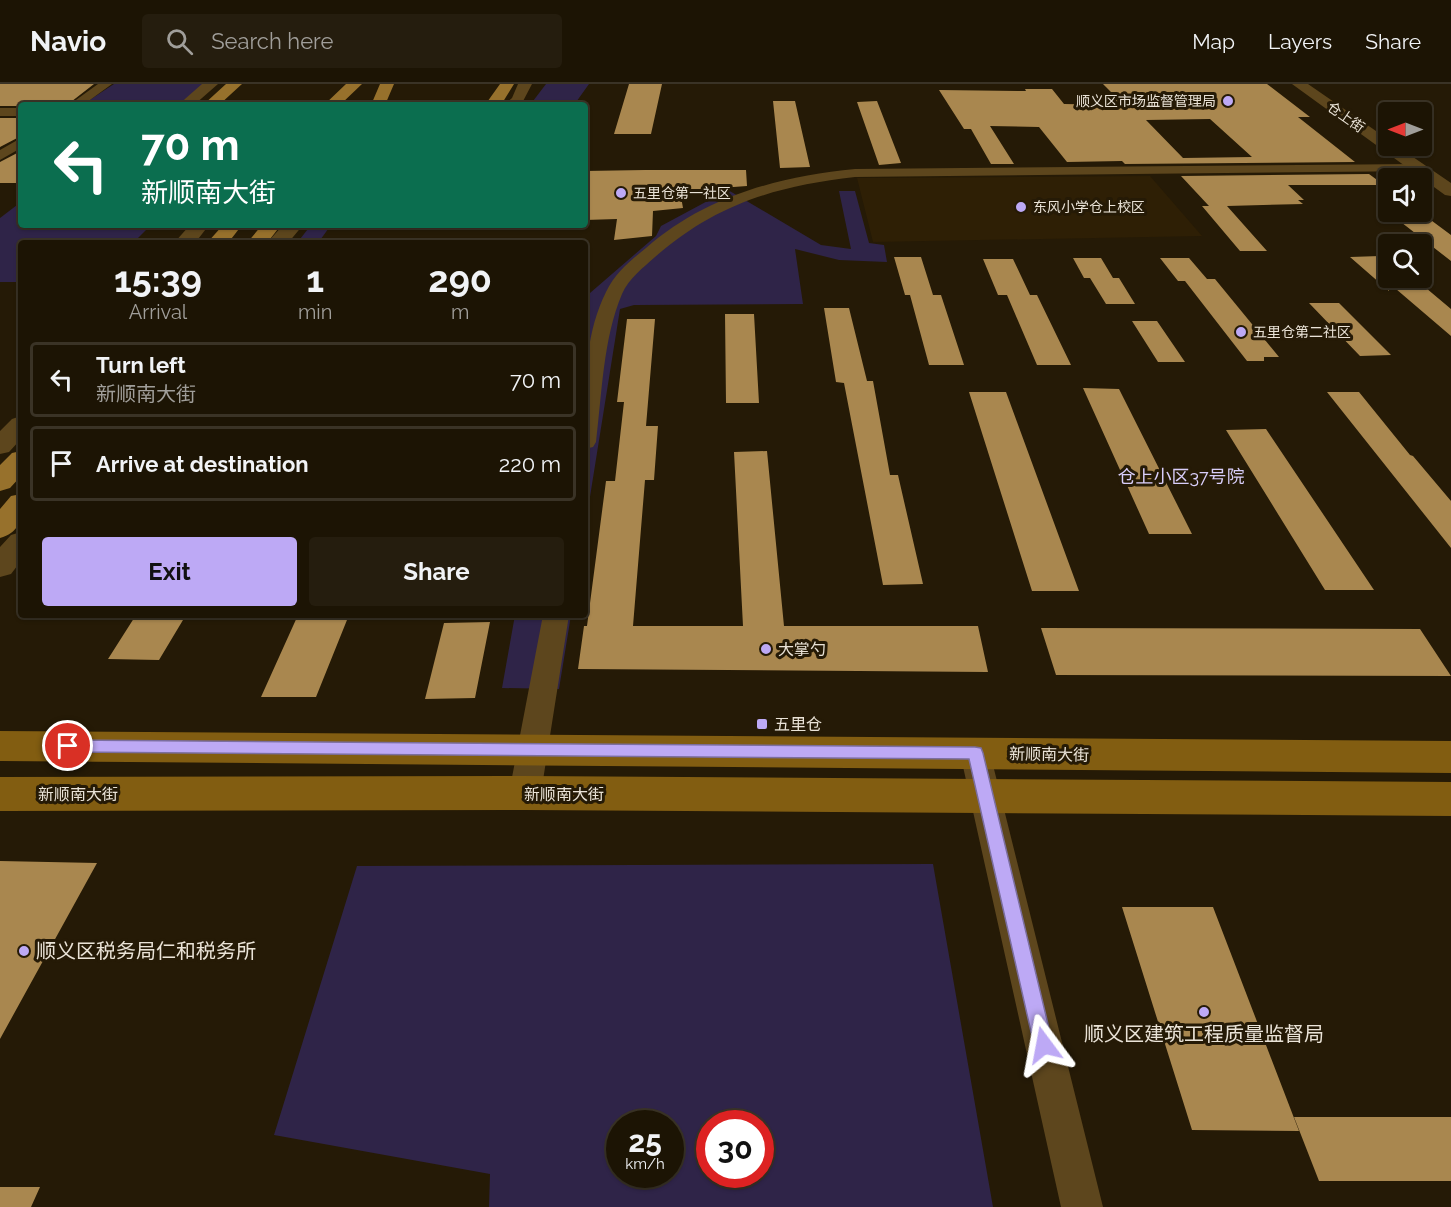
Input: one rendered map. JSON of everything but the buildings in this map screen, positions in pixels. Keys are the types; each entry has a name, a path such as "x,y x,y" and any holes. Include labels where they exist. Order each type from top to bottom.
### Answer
{"main road":[{"path":"206,102 227,84"},
{"path":"214,102 235,84"},
{"path":"335,102 356,84"},
{"path":"341,102 356,84"},
{"path":"364,102 379,84"},
{"path":"379,102 387,84"},
{"path":"496,102 507,84"},
{"path":"503,102 517,84"},
{"path":"210,240 221,228"},
{"path":"220,240 230,228"},
{"path":"246,240 256,228"},
{"path":"260,240 270,228"},
{"path":"0,482 18,462"},
{"path":"0,528 18,507"},
{"name":"新顺南大街","path":"0,746 533,748 1451,757"},
{"name":"新顺南大街","path":"0,794 525,793 1451,799"}],"street":[{"path":"79,102 106,84"},
{"path":"189,102 211,84"},
{"path":"515,102 525,84"},
{"name":"仓上街","path":"1299,84 1418,168"},
{"path":"0,112 18,112"},
{"path":"0,156 18,144"},
{"path":"588,423 605,324 620,282 685,224 747,192 778,184 855,173 1378,168"},
{"name":"仓上街","path":"1432,178 1451,191"},
{"path":"187,240 197,228"},
{"path":"280,240 291,228"},
{"path":"0,446 18,427"},
{"path":"0,566 18,545"},
{"path":"525,793 555,618"},
{"path":"975,753 987,796 1082,1207"}],"shaded area":[{"path":"114,84 205,84 181,102 87,102"},
{"path":"546,84 589,84 576,102 532,102"},
{"name":"东风小学仓上校区","path":"1150,176 1202,236 873,242 857,178"},
{"path":"728,190 821,245 851,249 839,191 855,191 869,243 884,245 887,262 839,260 795,249 803,304 634,305 620,309 588,509 588,296 656,236 661,226"},
{"path":"18,204 18,228 148,228 136,240 18,240 18,282 0,282 0,218"},
{"path":"309,228 329,228 320,240 299,240"},
{"path":"514,618 571,618 559,689 502,688"},
{"path":"933,864 993,1207 489,1207 490,1174 274,1135 357,866"}],"place":[{"name":"顺义区市场监督管理局","path":"1228,101"},
{"name":"五里仓第一社区","path":"621,193"},
{"name":"东风小学仓上校区","path":"1021,207"},
{"name":"五里仓第二社区","path":"1241,332"},
{"name":"大掌勺","path":"766,649"},
{"name":"五里仓","path":"762,724"},
{"name":"顺义区税务局仁和税务所","path":"24,951"},
{"name":"顺义区建筑工程质量监督局","path":"1204,1012"}],"district":[{"name":"仓上小区37号院","path":"1181,477"}],"route":[{"path":"68,746 975,753 1044,1045"}]}
